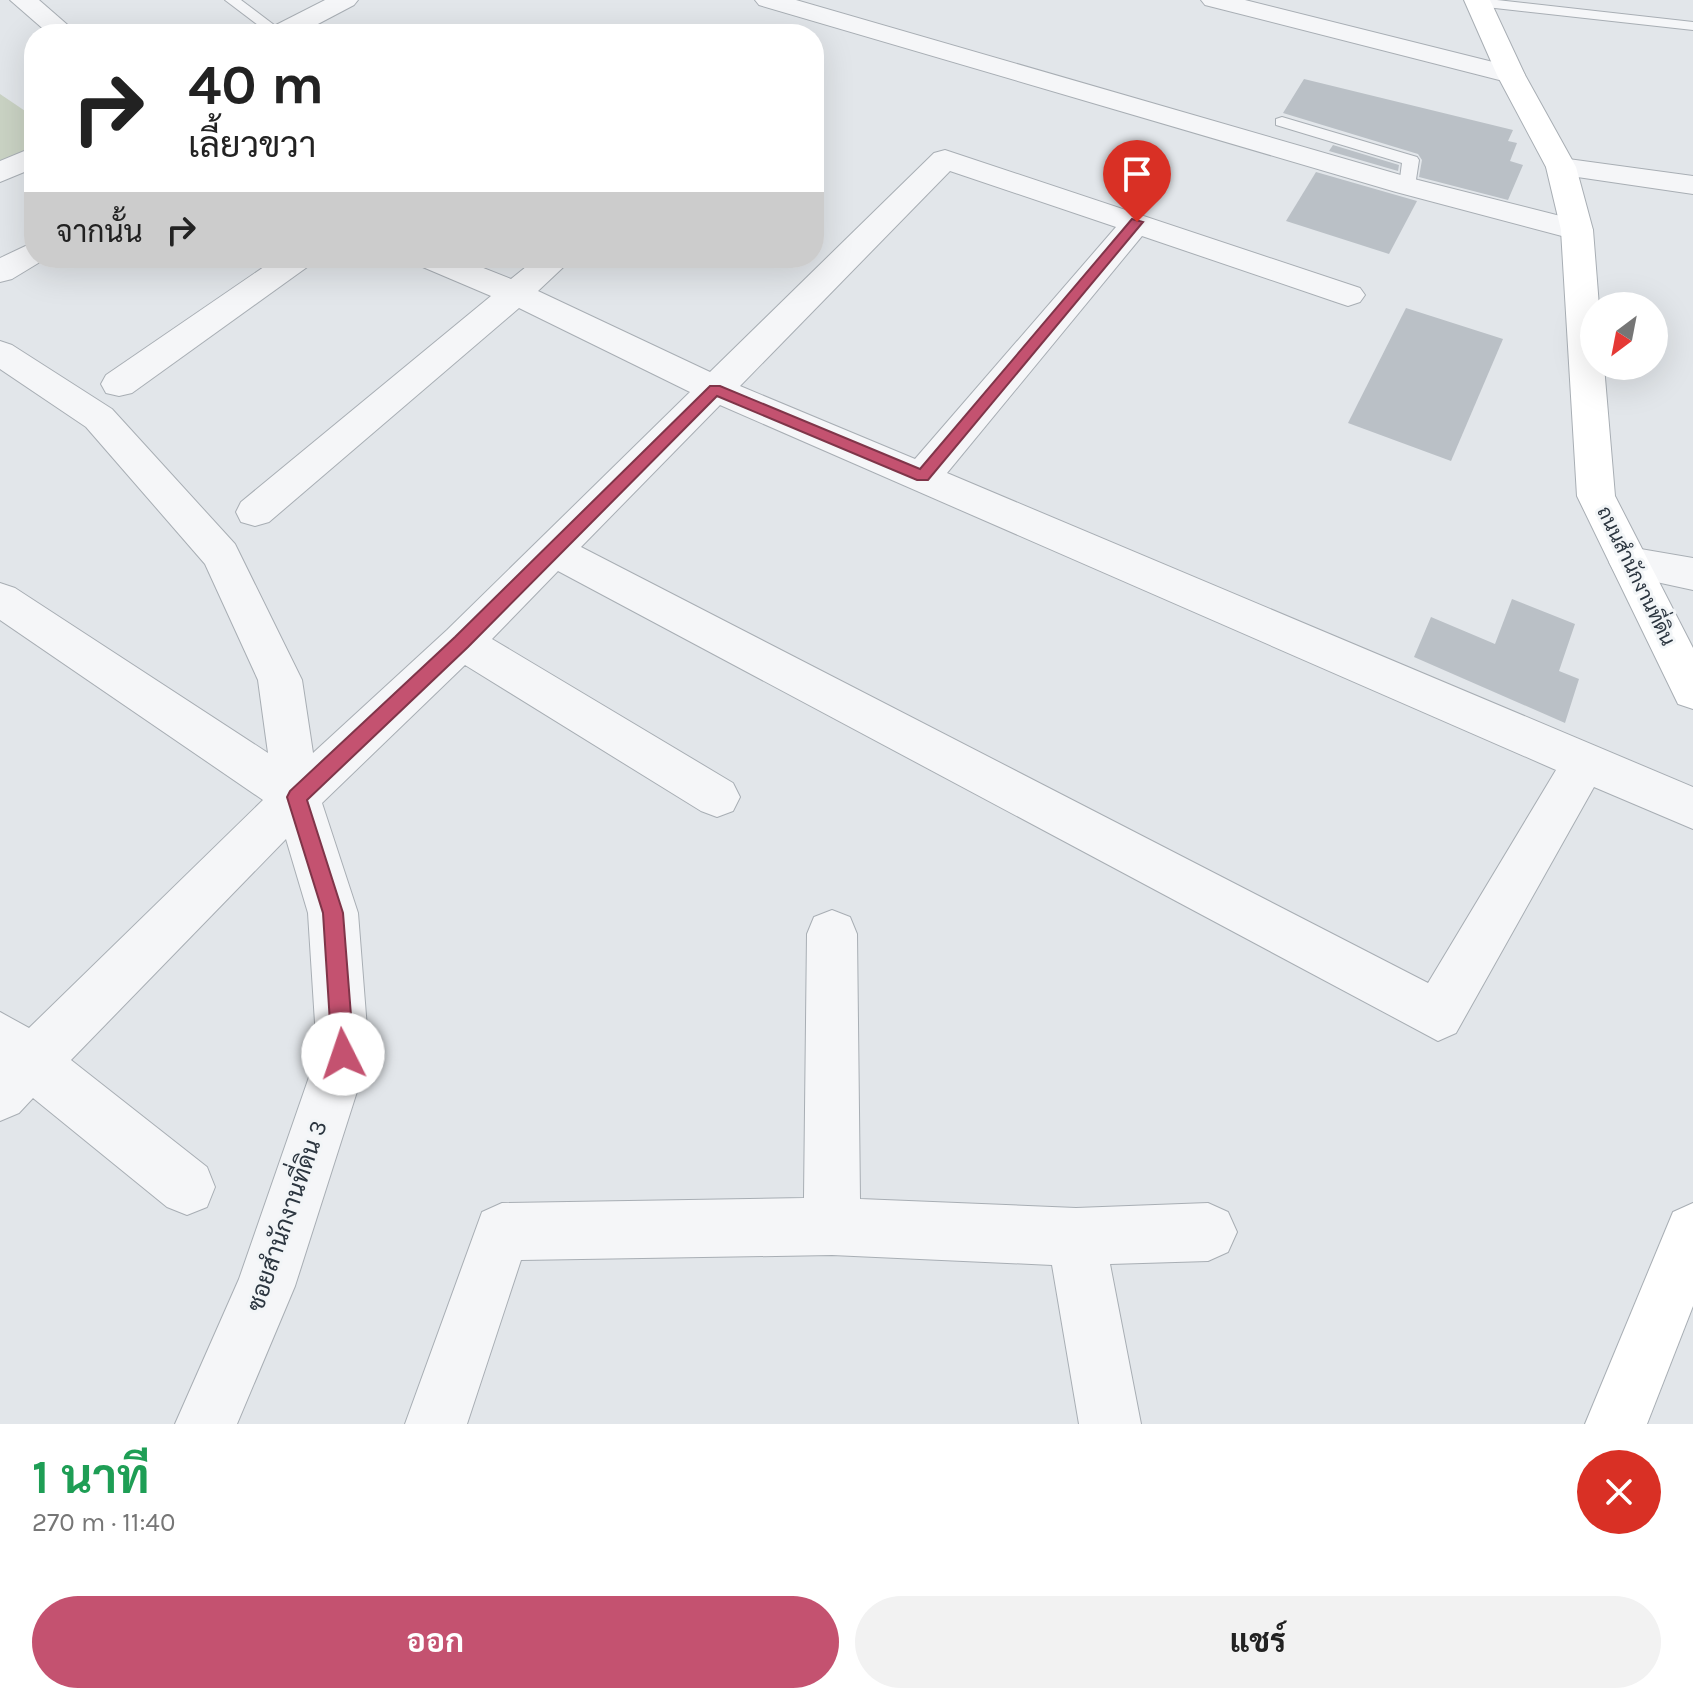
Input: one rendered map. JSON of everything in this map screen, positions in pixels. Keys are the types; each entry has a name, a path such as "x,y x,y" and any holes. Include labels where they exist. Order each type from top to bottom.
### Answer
{"street":[{"path":"23,0 53,24"},
{"path":"298,24 345,0"},
{"path":"768,0 1407,186 1577,230"},
{"path":"1214,0 1511,75"},
{"name":"ถนนสำนักงานที่ดิน","path":"1477,1 1511,75 1561,167 1577,230 1596,496 1693,691"},
{"path":"187,1187 10,1065 462,642 945,159 1348,295"},
{"path":"0,173 24,161"},
{"path":"1561,167 1693,185"},
{"path":"923,476 1137,222"},
{"path":"0,272 24,258"},
{"path":"119,384 285,268"},
{"path":"454,268 515,293 715,389 1693,808"},
{"path":"255,512 545,268"},
{"name":"ซอยสำนักงานที่ดิน 3","path":"0,353 99,418 221,555 280,680 297,797 333,913 343,1054 266,1286 206,1424"},
{"path":"552,550 1438,1015 1584,763"},
{"path":"1636,577 1693,574"},
{"path":"1636,577 1693,602"},
{"path":"0,599 297,797"},
{"path":"462,642 717,797"},
{"path":"832,934 832,1226"},
{"path":"436,1424 502,1232 832,1226 1076,1237 1208,1232"},
{"path":"1616,1424 1693,1232"},
{"path":"1076,1237 1110,1424"}],"lane":[{"path":"232,0 265,24"},
{"path":"1477,1 1529,4 1693,26"},
{"path":"1282,122 1411,160 1407,186"}],"green space":[{"path":"0,94 24,110 24,151 0,162"}],"building":[{"path":"1304,79 1513,130 1508,141 1517,143 1510,161 1523,165 1508,200 1419,177 1422,160 1418,154 1283,113"},
{"path":"1333,145 1399,165 1398,171 1329,151"},
{"path":"1316,172 1417,201 1389,254 1286,221"},
{"path":"1406,308 1503,339 1451,461 1348,423"},
{"path":"1512,599 1575,624 1559,671 1579,679 1565,723 1414,657 1431,617 1495,644"}],"route":[{"path":"343,1054 333,913 297,797 462,642 715,389 923,476 1137,222"}]}
